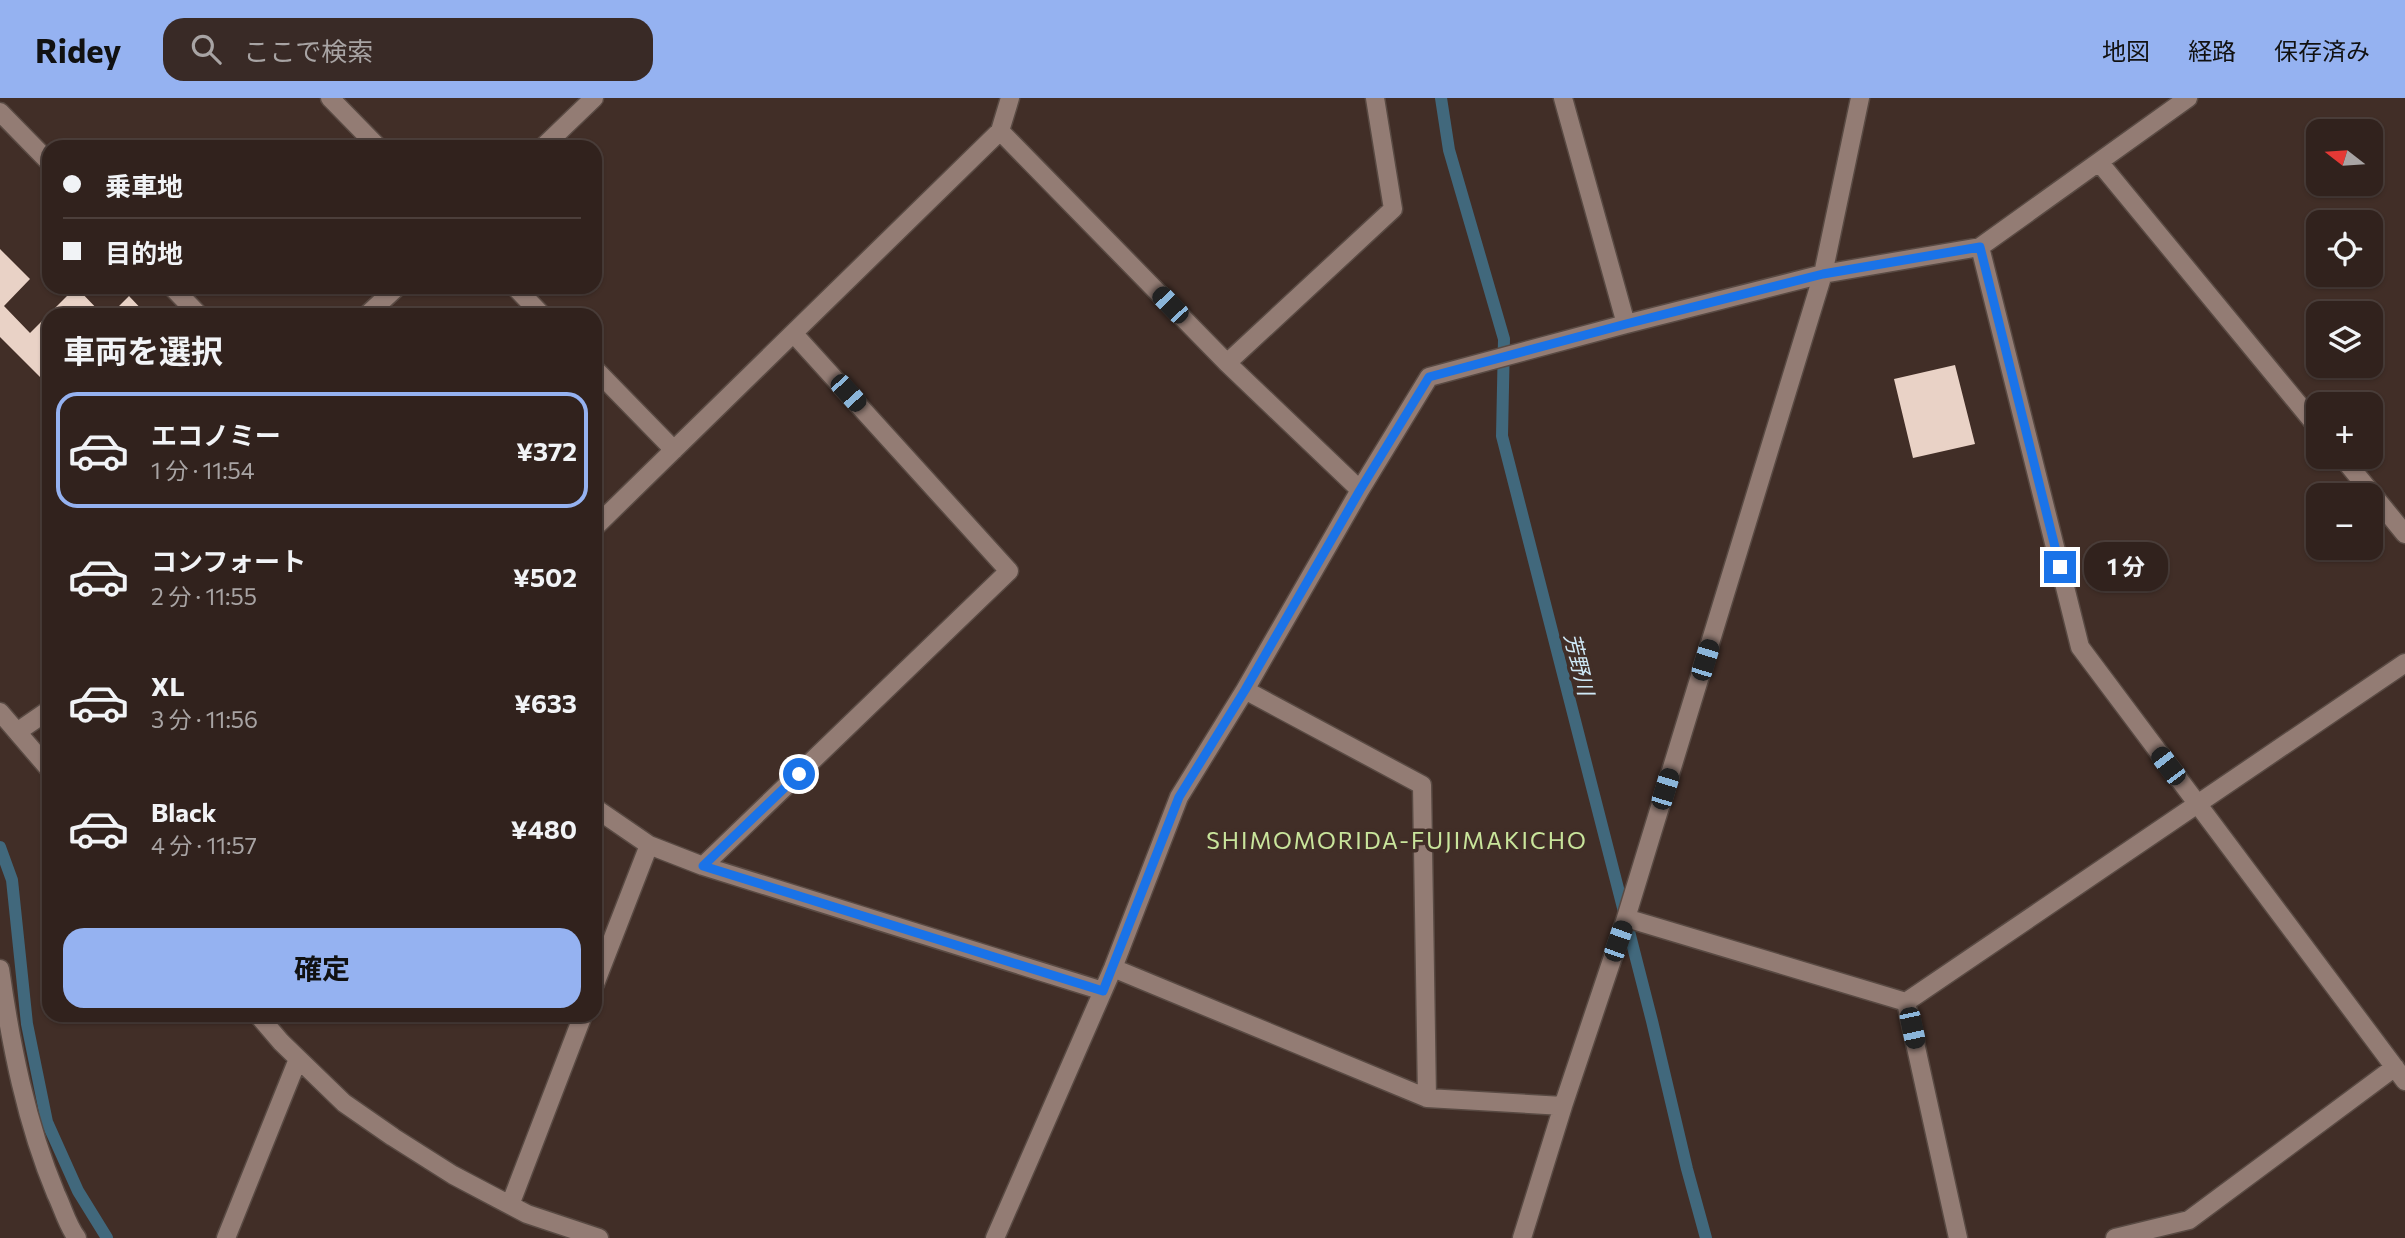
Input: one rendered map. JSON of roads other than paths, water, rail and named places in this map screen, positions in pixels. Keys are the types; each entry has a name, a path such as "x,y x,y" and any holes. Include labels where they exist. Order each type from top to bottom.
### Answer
{"street":[{"path":"330,98 371,140"},
{"path":"550,140 594,98"},
{"path":"602,520 1000,131 1010,98"},
{"path":"1227,363 1393,209 1375,98"},
{"path":"1563,98 1626,324"},
{"path":"1522,1238 1626,918 1823,274 1860,98"},
{"path":"995,1238 1113,968 1179,797 1429,377 1823,274 1980,247 2188,98"},
{"path":"0,112 42,155"},
{"path":"1000,131 1227,363 1360,490"},
{"path":"2099,163 2306,413"},
{"path":"1980,247 2080,647 2400,1074 2189,1220 2115,1238"},
{"path":"179,294 192,308"},
{"path":"374,308 390,294"},
{"path":"522,294 535,308"},
{"path":"703,866 1010,571 794,334"},
{"path":"602,376 674,450"},
{"path":"2352,469 2405,534"},
{"path":"1906,1002 2405,663"},
{"path":"1245,690 1422,785 1427,1098"},
{"path":"0,712 42,761"},
{"path":"17,732 42,715"},
{"path":"602,813 649,845 703,866 1103,991"},
{"path":"602,966 649,845"},
{"path":"1626,918 1906,1002"},
{"path":"1113,968 1427,1098 1563,1106"},
{"path":"0,969 10,1040 32,1129 49,1177 76,1238"},
{"path":"1906,1002 1958,1238"},
{"path":"264,1022 344,1103 383,1130 453,1175 527,1214 599,1238"},
{"path":"510,1205 580,1022"},
{"path":"226,1238 298,1059"}],"waterway":[{"name":"芳野川","path":"1441,98 1449,150 1504,339 1502,436 1706,1238"},
{"path":"0,847 12,880 27,1024 47,1122 78,1191 107,1238"}],"district":[{"name":"SHIMOMORIDA-FUJIMAKICHO","path":"1397,840"}]}
